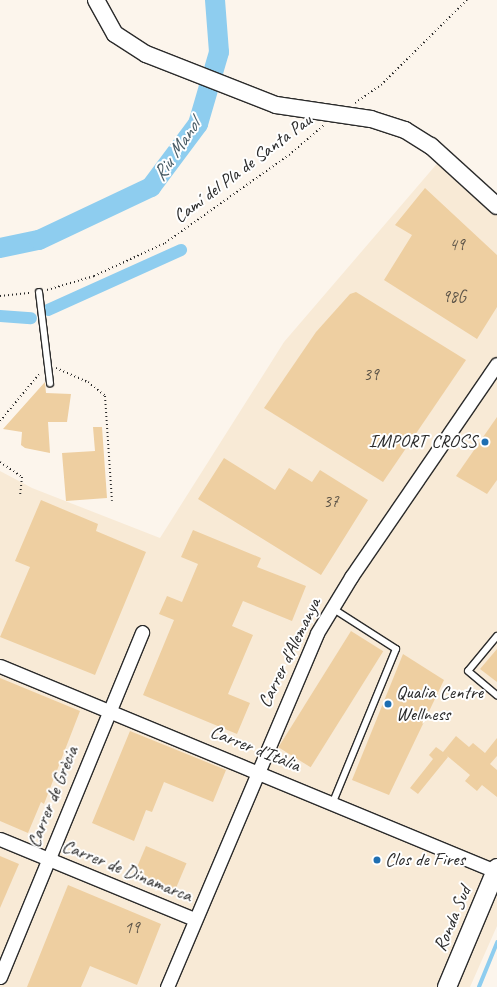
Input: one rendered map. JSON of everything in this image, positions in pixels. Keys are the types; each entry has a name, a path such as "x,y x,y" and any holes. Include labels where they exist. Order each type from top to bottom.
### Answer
{"main road":[{"name":"Ronda Sud","path":"447,987 496,870"}],"street":[{"path":"96,0 116,34 131,46 151,56 254,98 291,109 338,113 390,124 420,138 497,206"},
{"name":"Carrer d'Alemanya","path":"167,987 194,919 302,663 332,608 497,364"},
{"name":"Carrer de Grècia","path":"0,977 142,632"},
{"name":"Carrer d'Itàlia","path":"0,666 257,770 496,870"},
{"name":"Carrer de Dinamarca","path":"0,839 194,919"}],"lane":[{"path":"39,292 50,383"},
{"path":"332,608 396,649 333,802"},
{"path":"497,636 468,671 497,694"}],"path":[{"name":"Camí del Pla de Santa Pau","path":"0,296 39,292 94,276 165,243 289,154 338,113 370,95 467,0"},
{"path":"0,421 48,365 88,382 105,396 112,501"},
{"path":"0,462 22,477 20,495"}],"shaded area":[{"path":"447,152 497,197 497,926 470,987 0,987 0,471 32,488 160,538 284,342"}],"building":[{"path":"425,188 497,255 497,307 477,339 384,280 412,235 395,225"},
{"path":"356,292 466,360 383,482 264,408 316,332 350,294"},
{"path":"45,382 46,393 71,394 67,422 48,422 50,453 25,448 21,445 22,432 3,429"},
{"path":"497,417 497,480 487,494 456,476"},
{"path":"93,427 102,427 107,498 66,501 62,453 95,451"},
{"path":"224,458 275,490 289,468 312,482 320,470 368,500 321,575 198,499"},
{"path":"41,500 98,524 96,531 146,552 95,675 0,637 30,567 15,561"},
{"path":"193,530 261,558 257,567 306,586 292,621 243,601 232,626 253,635 228,694 250,703 237,734 143,695 174,620 159,614 167,596 182,602 198,564 181,557"},
{"path":"351,631 383,651 311,767 278,747"},
{"path":"497,649 497,682 480,669"},
{"path":"403,654 444,680 389,795 352,780"},
{"path":"0,678 80,711 44,804 41,802 28,833 0,821"},
{"path":"130,731 226,770 213,802 164,782 152,812 146,810 134,841 92,823"},
{"path":"456,736 469,747 473,743 485,753 497,738 497,756 490,764 497,770 497,797 482,785 477,791 465,781 470,775 446,755 448,757 418,794 410,788 433,759 429,755 436,747 443,752"},
{"path":"146,846 187,863 174,893 133,875"},
{"path":"0,856 19,864 0,908"},
{"path":"68,885 161,924 137,985 90,966 81,987 27,987"}],"waterway":[{"name":"Riu Manol","path":"0,248 39,240 151,187 198,124 219,52 215,0"},
{"path":"48,310 181,250"},
{"path":"0,316 31,318"},
{"path":"479,987 497,943"}],"place":[{"name":"IMPORT CROSS","path":"485,442"},
{"name":"Qualia Centre Wellness","path":"388,704"},
{"name":"Clos de Fires","path":"377,860"}]}
